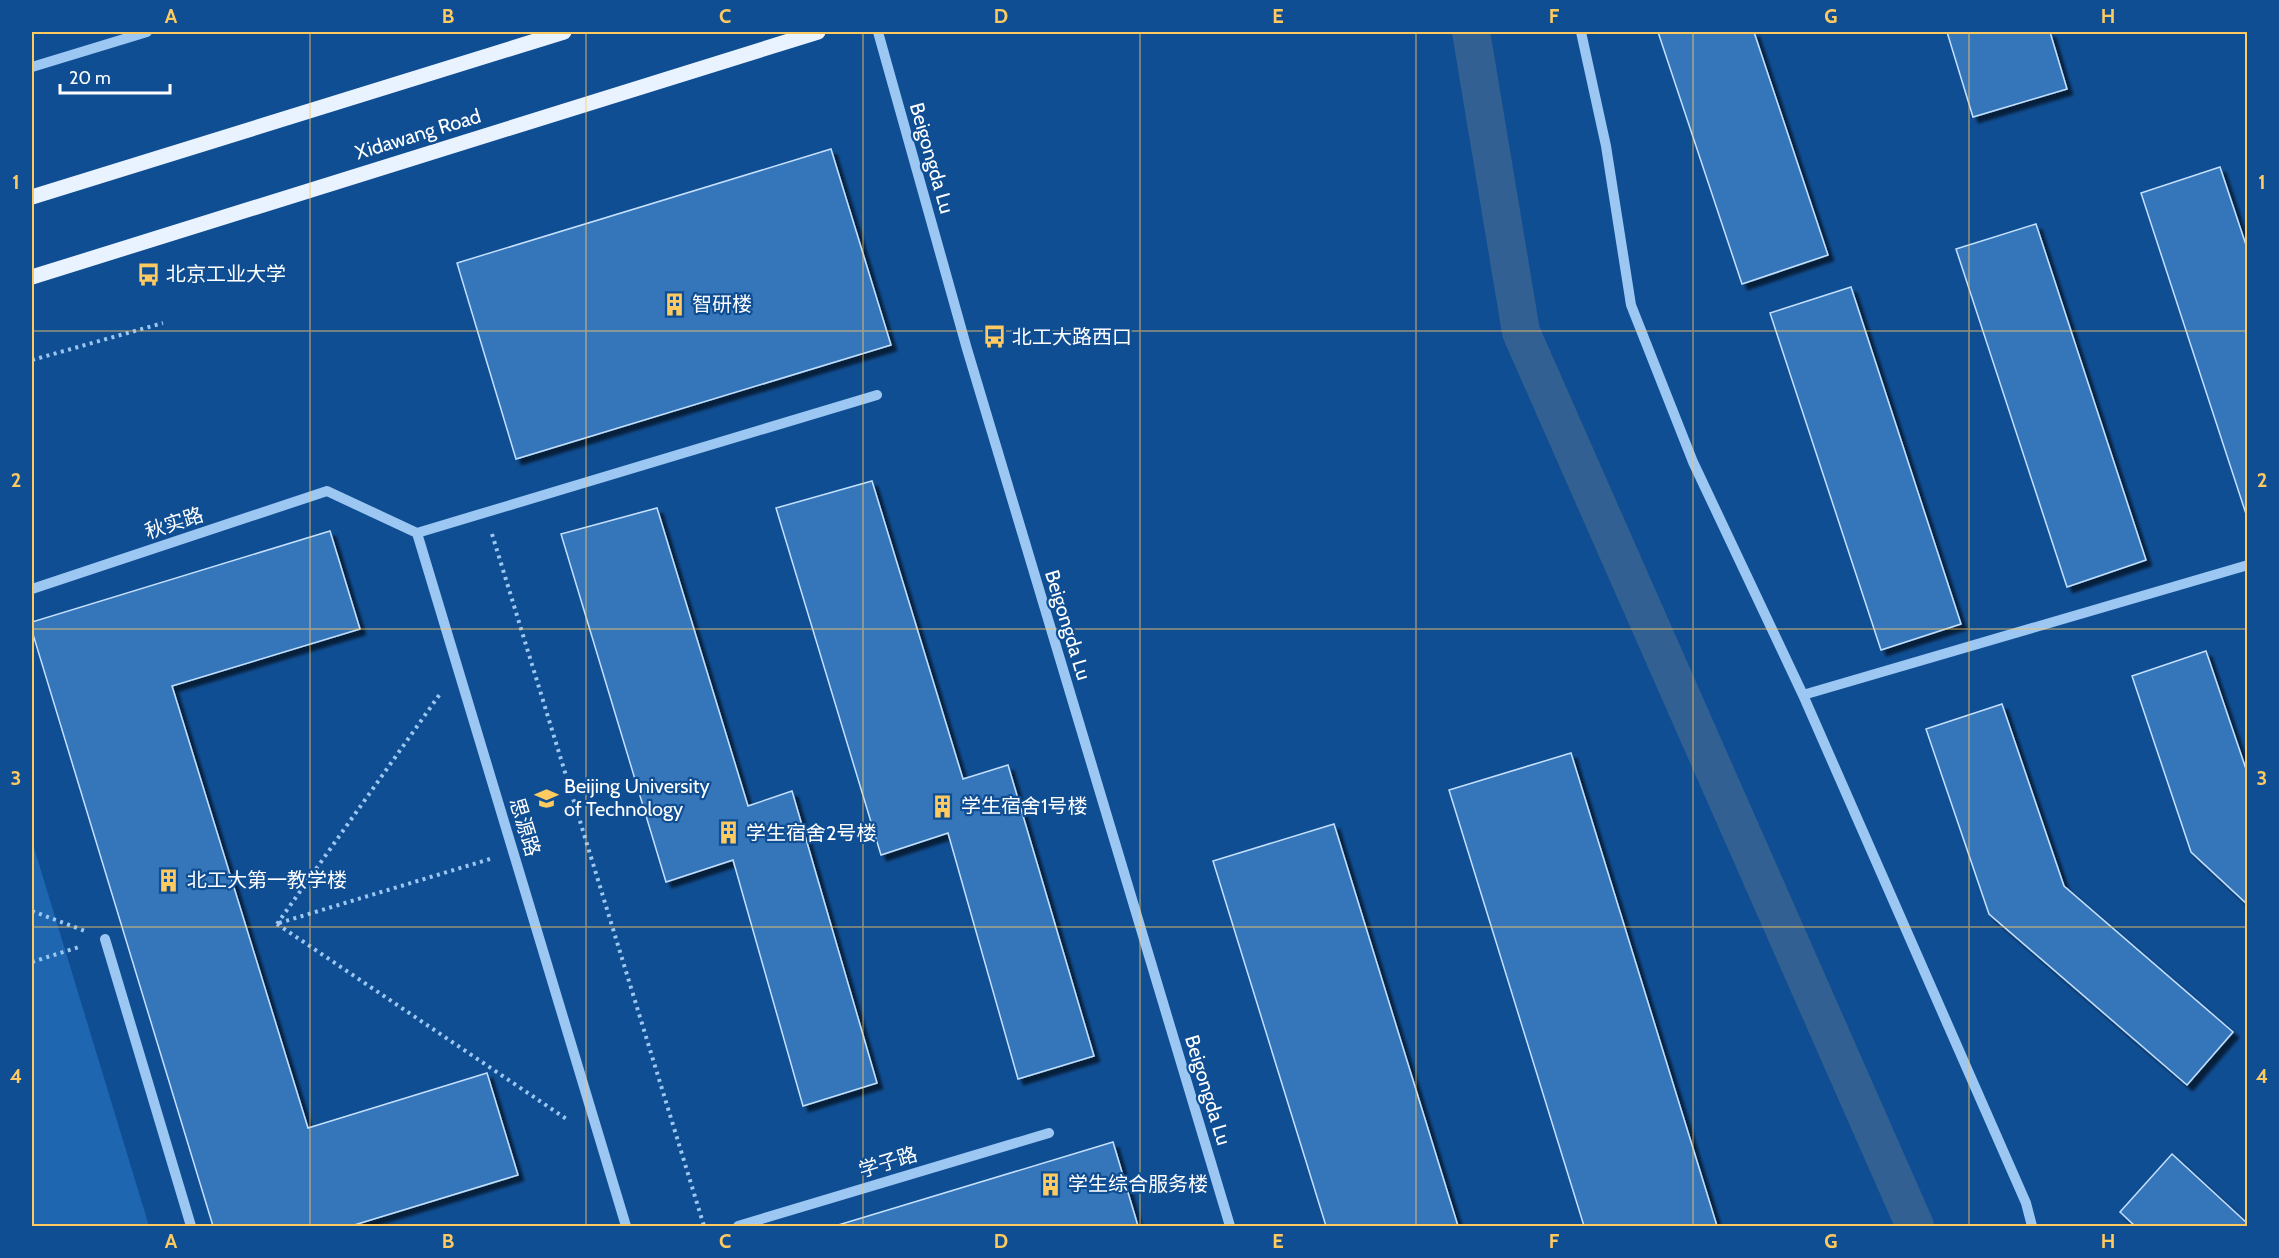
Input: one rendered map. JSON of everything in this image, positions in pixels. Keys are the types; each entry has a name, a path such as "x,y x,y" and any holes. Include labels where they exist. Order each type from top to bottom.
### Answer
{"main road":[{"path":"32,197 564,32"},
{"name":"Xidawang Road","path":"32,277 818,32"}],"street":[{"path":"32,67 147,32"},
{"name":"Beigongda Lu","path":"878,32 967,349 1230,1227"},
{"path":"1581,32 1606,146 1631,305 1693,462 1803,695 2026,1203 2032,1227"},
{"path":"417,533 877,395"},
{"name":"秋实路","path":"32,589 327,491 417,533"},
{"name":"思源路","path":"417,533 626,1227"},
{"path":"1803,695 2247,565"},
{"path":"105,939 191,1227"},
{"name":"学子路","path":"738,1227 1049,1133"}],"path":[{"path":"32,360 163,323"},
{"path":"486,513 704,1227"},
{"path":"278,924 458,669"},
{"path":"278,924 513,852"},
{"path":"32,911 105,939"},
{"path":"278,924 601,1142"},
{"path":"32,962 105,939"}],"shaded area":[{"path":"32,841 149,1226 32,1226"}],"building":[{"path":"1658,32 1754,32 1828,255 1742,284"},
{"path":"1947,32 2050,32 2067,89 1973,117"},
{"name":"智研楼","path":"831,149 891,345 516,459 457,263"},
{"path":"2220,167 2248,251 2248,520 2141,193"},
{"path":"2036,224 2146,560 2067,587 1956,249"},
{"path":"1851,287 1961,624 1881,650 1770,313"},
{"name":"学生宿舍1号楼","path":"872,481 963,779 1008,765 1094,1056 1018,1079 948,833 881,855 776,508"},
{"name":"学生宿舍2号楼","path":"657,508 748,806 792,791 877,1083 803,1106 733,860 666,882 561,534"},
{"name":"北工大第一教学楼","path":"330,531 360,629 172,686 308,1128 487,1073 518,1175 351,1226 213,1226 32,631 32,622"},
{"path":"2206,651 2248,775 2248,905 2191,852 2132,676"},
{"path":"2002,704 2064,886 2233,1032 2187,1085 1989,914 1926,729"},
{"path":"1571,753 1717,1226 1584,1226 1449,790"},
{"path":"1334,824 1458,1226 1326,1226 1213,861"},
{"name":"学生综合服务楼","path":"1113,1142 1138,1226 835,1226"},
{"path":"2172,1154 2248,1226 2135,1226 2120,1212"}],"waterway":[{"path":"1471,32 1521,332 1915,1226"}],"place":[{"name":"北京工业大学","path":"148,274"},
{"name":"智研楼","path":"674,304"},
{"name":"北工大路西口","path":"994,337"},
{"name":"Beijing University of Technology","path":"546,798"},
{"name":"学生宿舍1号楼","path":"943,806"},
{"name":"学生宿舍2号楼","path":"728,833"},
{"name":"北工大第一教学楼","path":"169,880"},
{"name":"学生综合服务楼","path":"1050,1184"}]}
